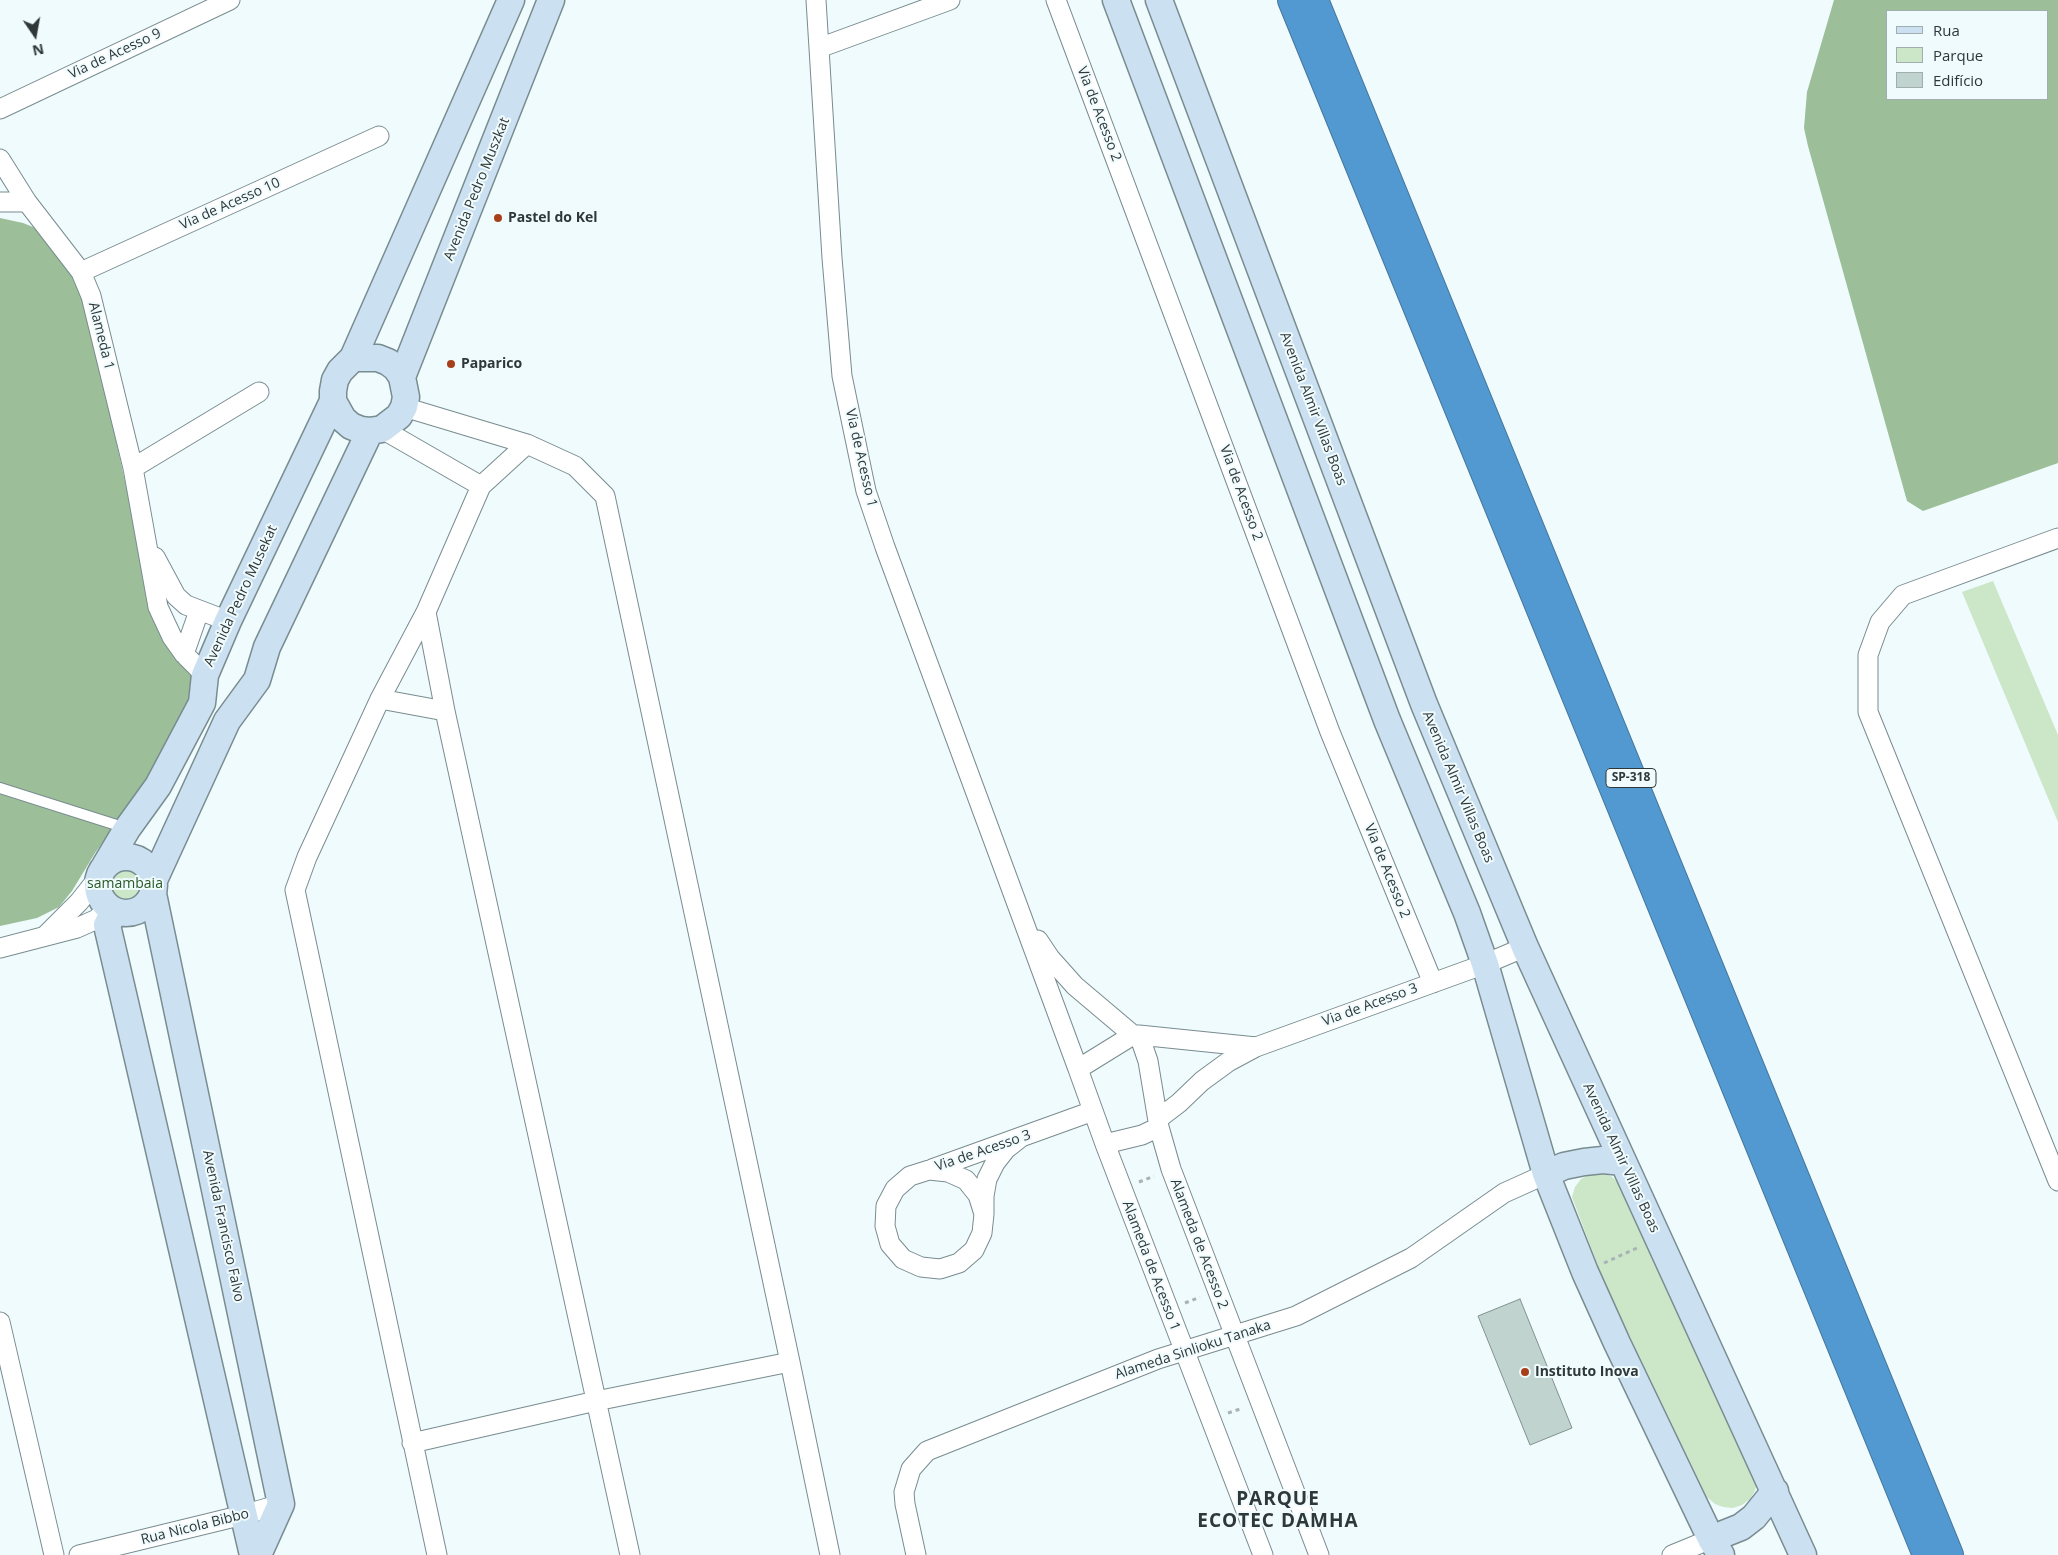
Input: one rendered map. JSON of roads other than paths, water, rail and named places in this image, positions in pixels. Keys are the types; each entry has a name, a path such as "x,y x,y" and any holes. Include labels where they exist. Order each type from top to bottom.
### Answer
{"highway":[{"name":"SP-318","path":"1292,0 1927,1555"},
{"name":"SP-318","path":"1314,0 1949,1555"}],"street":[{"name":"Via de Acesso 9","path":"0,109 230,0"},
{"path":"481,486 376,430 351,426 343,420 333,401 333,390 335,380 340,371 352,358 511,0"},
{"name":"Avenida Pedro Muszkat","path":"402,377 551,0"},
{"name":"Via de Acesso 1","path":"816,0 832,258 842,376 866,492 1013,892"},
{"path":"819,48 950,0"},
{"name":"Via de Acesso 2","path":"1056,0 1330,732 1433,983"},
{"path":"1116,0 1387,720 1467,913 1485,964 1546,1174 1585,1272 1716,1547"},
{"name":"Avenida Almir Villas Boas","path":"1159,0 1424,704 1525,947 1803,1555"},
{"name":"Via de Acesso 10","path":"81,272 379,136"},
{"name":"Alameda 1","path":"0,159 27,202 81,272 91,296 132,468 158,607 172,637 184,654 205,675"},
{"path":"0,202 27,202"},
{"path":"101,872 99,894 111,909 124,913 142,908 154,887 227,721 257,680 267,646 376,430 399,416 404,407 406,397 402,377 396,368 378,358 352,358"},
{"path":"132,468 258,392"},
{"name":"Avenida Pedro Musekat","path":"101,872 127,829 158,786 202,703 205,675 228,621 333,401"},
{"path":"404,407 527,444 575,466 605,496 830,1555"},
{"path":"437,1555 295,890 307,857 380,700 426,612 481,486 527,444"},
{"name":"Alameda 1","path":"145,538 176,596 186,605 228,621"},
{"path":"2058,538 1903,595 1880,622 1868,656 1868,712 2058,1181"},
{"path":"184,654 199,611"},
{"path":"426,612 445,711 630,1555"},
{"path":"205,675 226,688 241,690 257,680"},
{"path":"380,700 445,711"},
{"path":"45,936 79,902 111,860 118,857 135,858 149,868 154,887"},
{"name":"Avenida Francisco Falvo","path":"154,887 281,1504"},
{"path":"1013,892 1029,927 1050,958 1076,986 1136,1035 1256,1047"},
{"name":"Alameda de Acesso 1","path":"1013,892 1105,1144 1263,1555"},
{"path":"0,948 77,928 97,919 111,909"},
{"path":"111,909 107,925 253,1555"},
{"name":"Via de Acesso 3","path":"1105,1144 1142,1135 1159,1123 1202,1081 1228,1062 1256,1047 1485,964 1525,947"},
{"path":"1078,1068 1136,1035"},
{"name":"Alameda de Acesso 2","path":"1136,1035 1148,1061 1159,1123 1171,1170 1319,1555"},
{"name":"Via de Acesso 3","path":"929,1170 1093,1111"},
{"path":"984,1214 978,1195 966,1180 948,1172 929,1170 910,1176 895,1189 886,1206 884,1226 890,1244 903,1259 921,1268 940,1269 959,1263 974,1250 982,1233 984,1214 984,1196 987,1179 995,1163 1006,1149 1020,1138"},
{"path":"1546,1174 1564,1166 1584,1162 1603,1160 1623,1162"},
{"name":"Alameda Sinlioku Tanaka","path":"916,1555 904,1492 906,1480 911,1469 927,1452 1148,1363 1296,1316 1411,1258 1504,1193 1546,1174"},
{"path":"0,1322 54,1555"},
{"path":"412,1442 790,1362"},
{"path":"1672,1555 1716,1547 1754,1517 1775,1491"},
{"path":"258,1555 281,1504"},
{"name":"Rua Nicola Bibbo","path":"79,1555 281,1504"}],"lane":[{"path":"0,788 127,829"}],"place":[{"name":"Pastel do Kel","path":"498,218"},
{"name":"Paparico","path":"451,364"},
{"name":"Instituto Inova","path":"1525,1372"}],"district":[{"name":"PARQUE ECOTEC DAMHA","path":"1278,1511"}],"park label":[{"name":"samambaia","path":"125,884"}]}
